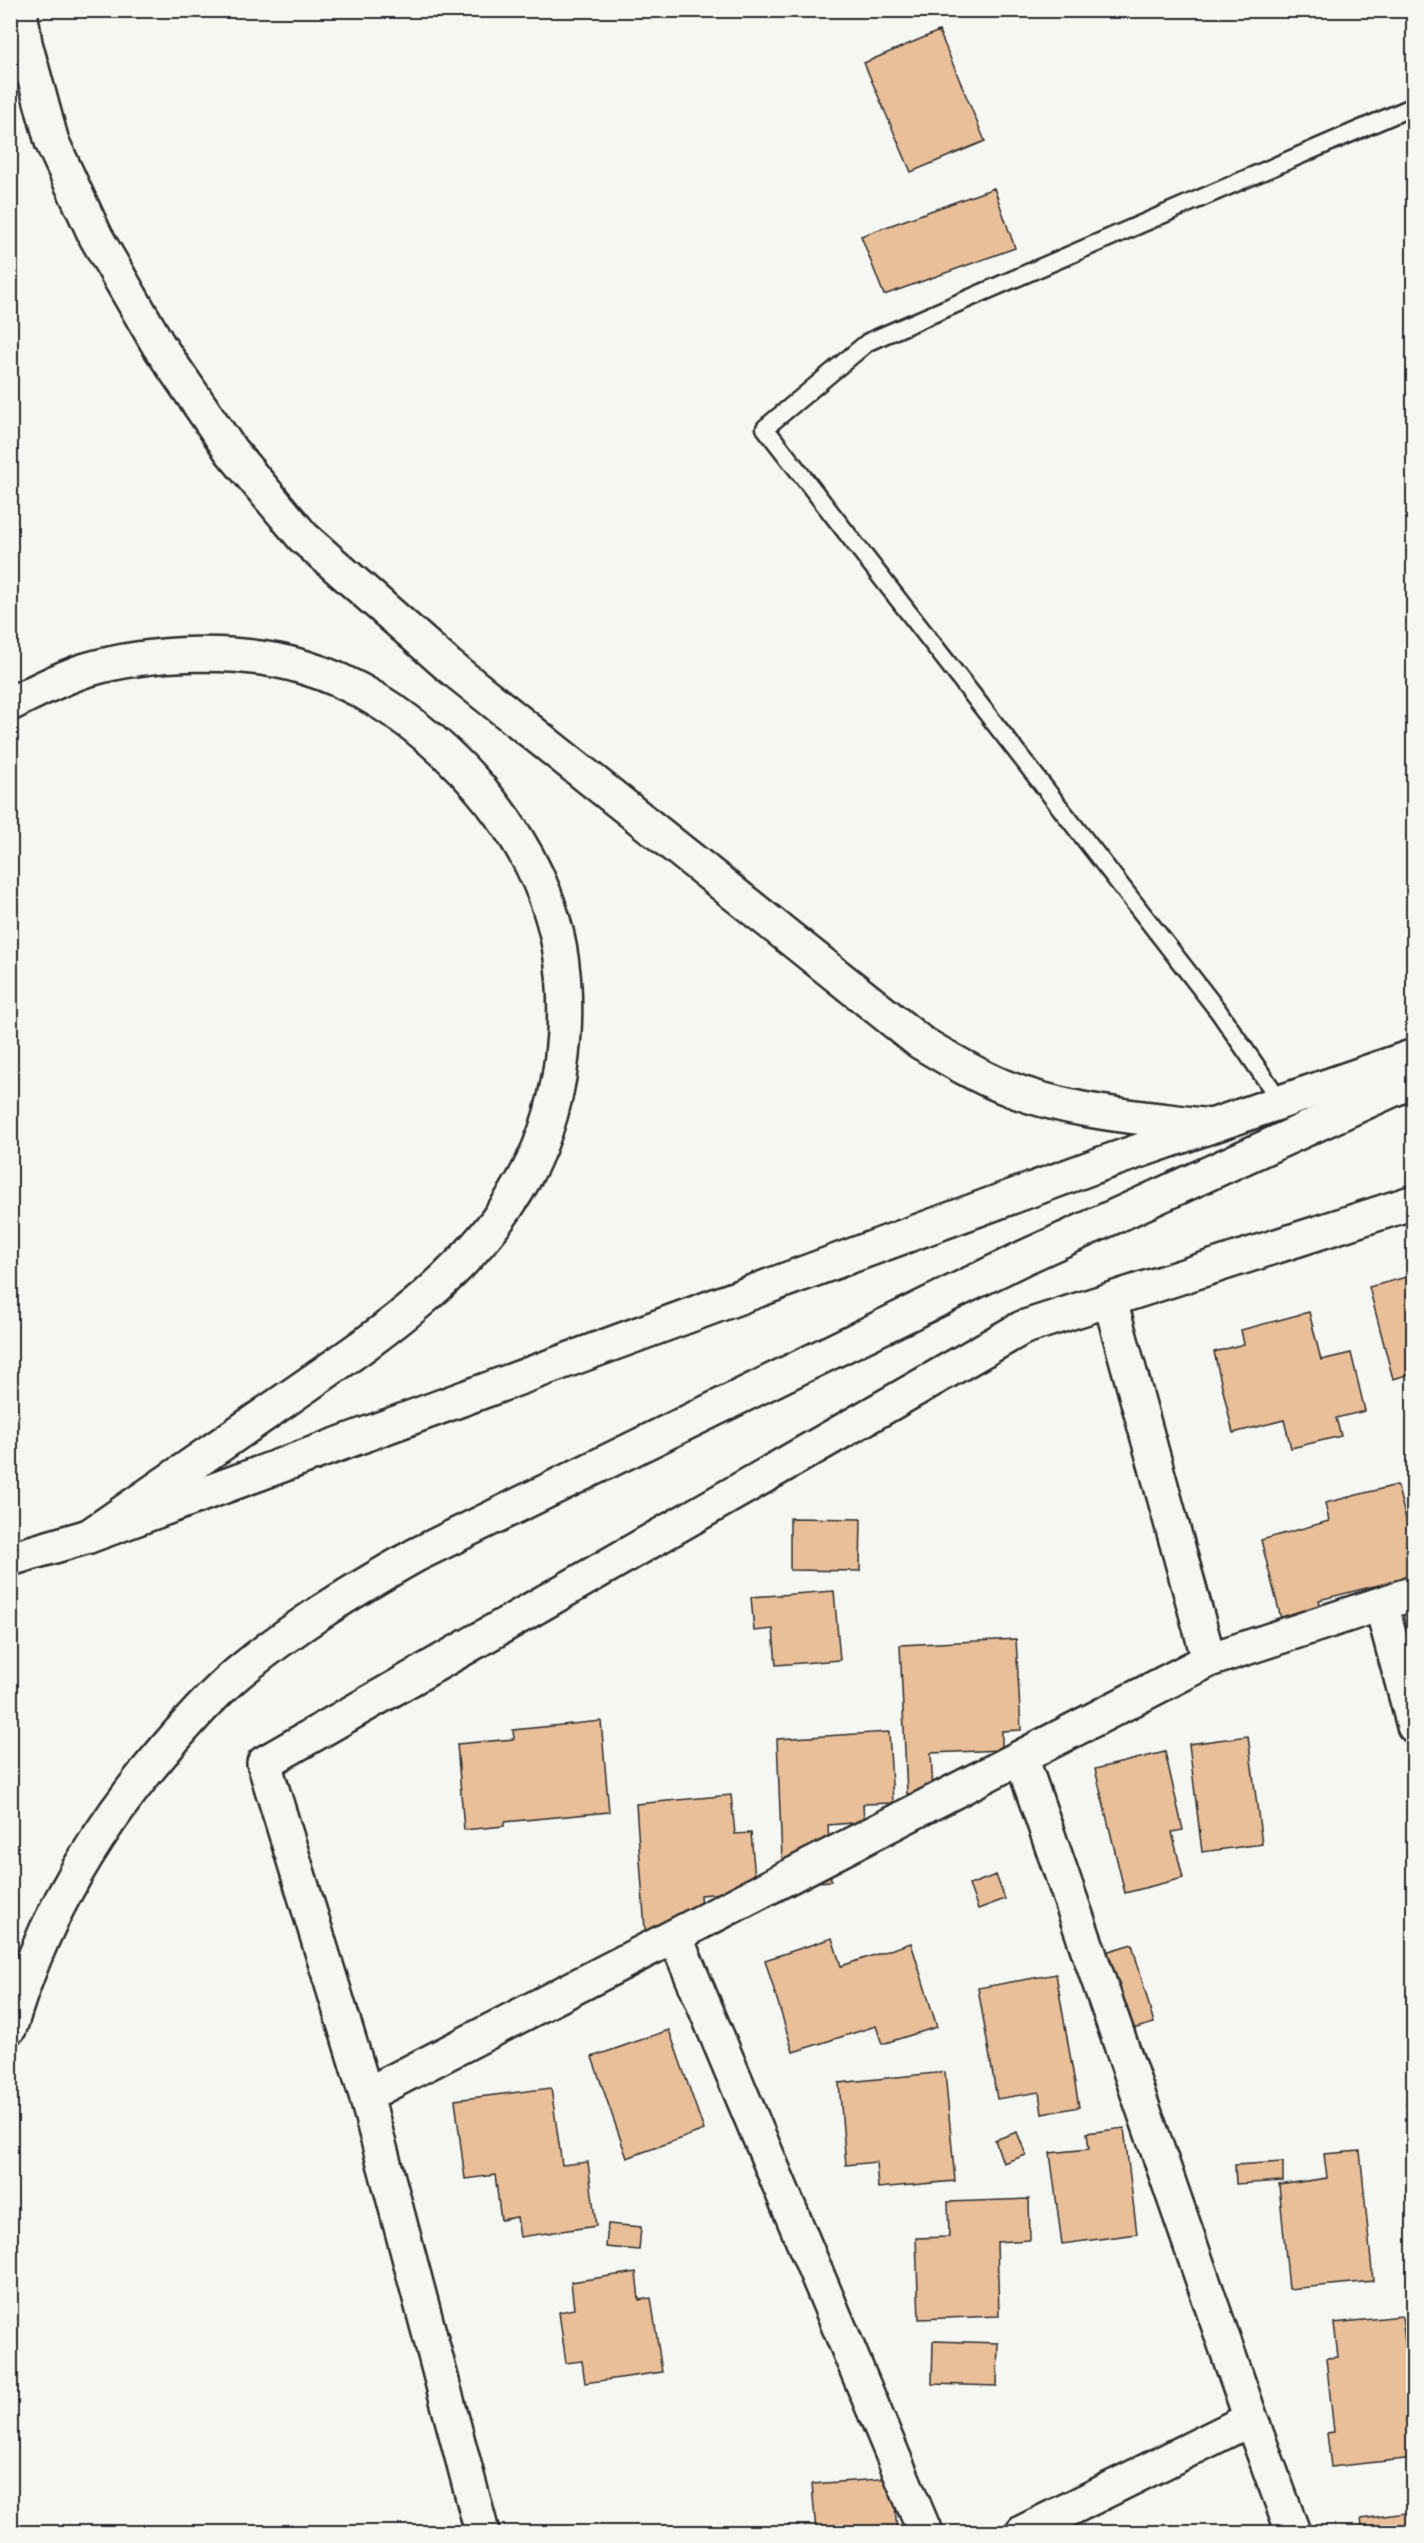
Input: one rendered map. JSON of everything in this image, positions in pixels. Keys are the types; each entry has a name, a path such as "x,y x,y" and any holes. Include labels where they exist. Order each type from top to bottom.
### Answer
{"main road":[{"path":"20,10 25,43 52,142 96,237 159,346 231,451 303,537 449,666 920,1042 959,1066 1002,1086 1043,1100 1081,1108 1210,1126"},
{"path":"10,704 84,670 124,661 171,656 262,657 306,667 348,684 420,729 480,787 505,821 527,856 544,893 557,935 562,984 564,1034 558,1086 544,1136 524,1179 493,1225 453,1273 394,1325 89,1536"},
{"path":"10,1559 89,1536 1101,1164 1413,1056"},
{"path":"10,2027 19,1996 54,1910 91,1844 135,1784 183,1728 237,1674 295,1629 353,1591 427,1550 1023,1258 1413,1080"},
{"path":"482,2532 366,2095 264,1763 1023,1328 1413,1202"},
{"path":"1110,1300 1209,1660"},
{"path":"366,2095 1209,1660 1413,1593"},
{"path":"1381,1604 1413,1726"},
{"path":"1021,1757 1251,2419 1293,2532"},
{"path":"675,1936 925,2532"},
{"path":"1023,2532 1251,2419"}],"lane":[{"path":"1281,1102 1220,1012 765,428 868,342 1413,106"}],"building":[{"path":"939,31 985,141 911,172 864,63"},
{"path":"994,188 1015,248 884,295 861,236"},
{"path":"1414,1275 1414,1373 1393,1379 1369,1287"},
{"path":"1309,1312 1321,1360 1351,1353 1365,1411 1336,1418 1341,1436 1291,1448 1284,1420 1233,1433 1214,1352 1244,1344 1241,1330"},
{"path":"1397,1485 1414,1549 1414,1576 1319,1600 1324,1620 1284,1630 1261,1540 1329,1521 1325,1503"},
{"path":"790,1518 861,1519 860,1571 790,1570"},
{"path":"834,1591 840,1660 776,1665 773,1629 754,1631 751,1597"},
{"path":"1016,1639 1021,1730 1002,1731 1002,1750 931,1753 933,1793 907,1794 900,1645"},
{"path":"601,1721 609,1812 504,1822 504,1826 464,1830 457,1744 514,1739 513,1730"},
{"path":"889,1732 893,1803 863,1804 864,1822 828,1825 831,1881 783,1884 777,1739"},
{"path":"1248,1736 1262,1844 1202,1852 1189,1744"},
{"path":"1165,1752 1183,1830 1172,1832 1183,1878 1125,1893 1095,1769"},
{"path":"731,1795 735,1834 751,1833 756,1890 700,1895 703,1938 646,1944 636,1804"},
{"path":"996,1875 1005,1899 978,1909 969,1885"},
{"path":"832,1938 841,1966 911,1943 937,2027 882,2044 876,2026 793,2052 765,1960"},
{"path":"1132,1944 1154,2023 1122,2032 1099,1954"},
{"path":"1056,1974 1079,2107 1042,2114 1039,2092 997,2099 978,1988"},
{"path":"669,2030 704,2130 627,2158 592,2057"},
{"path":"945,2072 955,2181 878,2188 876,2162 846,2165 839,2083"},
{"path":"551,2088 562,2165 588,2162 596,2226 520,2237 517,2217 501,2220 495,2175 465,2179 455,2100"},
{"path":"1414,2104 1414,2150 1406,2105"},
{"path":"1124,2128 1137,2234 1062,2244 1050,2153 1089,2149 1087,2133"},
{"path":"1017,2132 1026,2155 1003,2163 995,2140"},
{"path":"1360,2151 1373,2281 1289,2289 1279,2185 1327,2178 1324,2154"},
{"path":"1283,2162 1283,2181 1236,2184 1235,2165"},
{"path":"1029,2199 1030,2240 997,2242 999,2316 919,2319 916,2238 949,2237 948,2202"},
{"path":"608,2224 641,2227 639,2250 606,2247"},
{"path":"636,2272 639,2300 651,2298 662,2372 585,2383 582,2361 566,2363 559,2312 574,2309 571,2282"},
{"path":"1402,2316 1414,2424 1414,2458 1331,2467 1327,2433 1334,2432 1326,2358 1338,2357 1334,2323"},
{"path":"933,2341 998,2343 997,2386 932,2384"},
{"path":"893,2478 897,2532 816,2532 812,2484"},
{"path":"1414,2512 1414,2532 1363,2532 1361,2519"}]}
